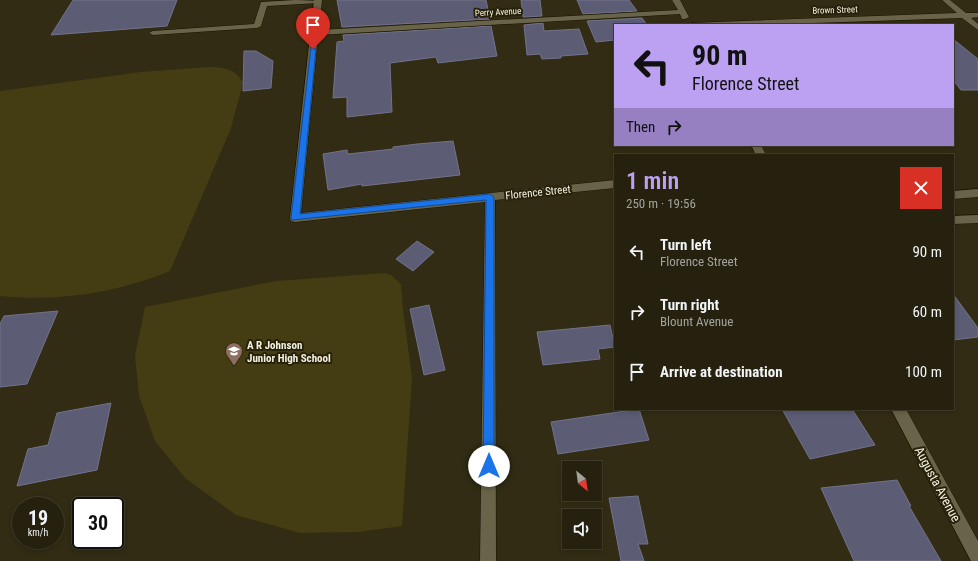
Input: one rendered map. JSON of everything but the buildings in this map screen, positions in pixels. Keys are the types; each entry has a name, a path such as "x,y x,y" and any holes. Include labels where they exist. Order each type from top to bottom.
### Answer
{"street":[{"path":"676,0 689,24"},
{"path":"946,0 978,28"},
{"path":"153,33 257,26 264,4 318,1 315,33"},
{"name":"Perry Avenue","path":"315,33 683,12"},
{"name":"Brown Street","path":"722,24 978,15"},
{"name":"Florence Street","path":"315,33 295,218 614,184"},
{"path":"954,195 978,193"},
{"path":"488,561 490,197"},
{"path":"954,220 978,219"},
{"name":"Augusta Avenue","path":"899,410 978,558"}],"shaded area":[{"path":"218,67 233,71 243,83 231,128 170,271 129,285 86,294 43,298 0,296 0,91 141,72"},
{"path":"384,273 391,275 401,284 412,378 402,526 358,532 300,533 236,515 185,478 155,441 139,396 135,356 145,307 276,281"}],"place":[{"name":"A R Johnson Junior High School","path":"234,366"}],"route":[{"path":"313,49 295,218 490,197 489,466"}]}
